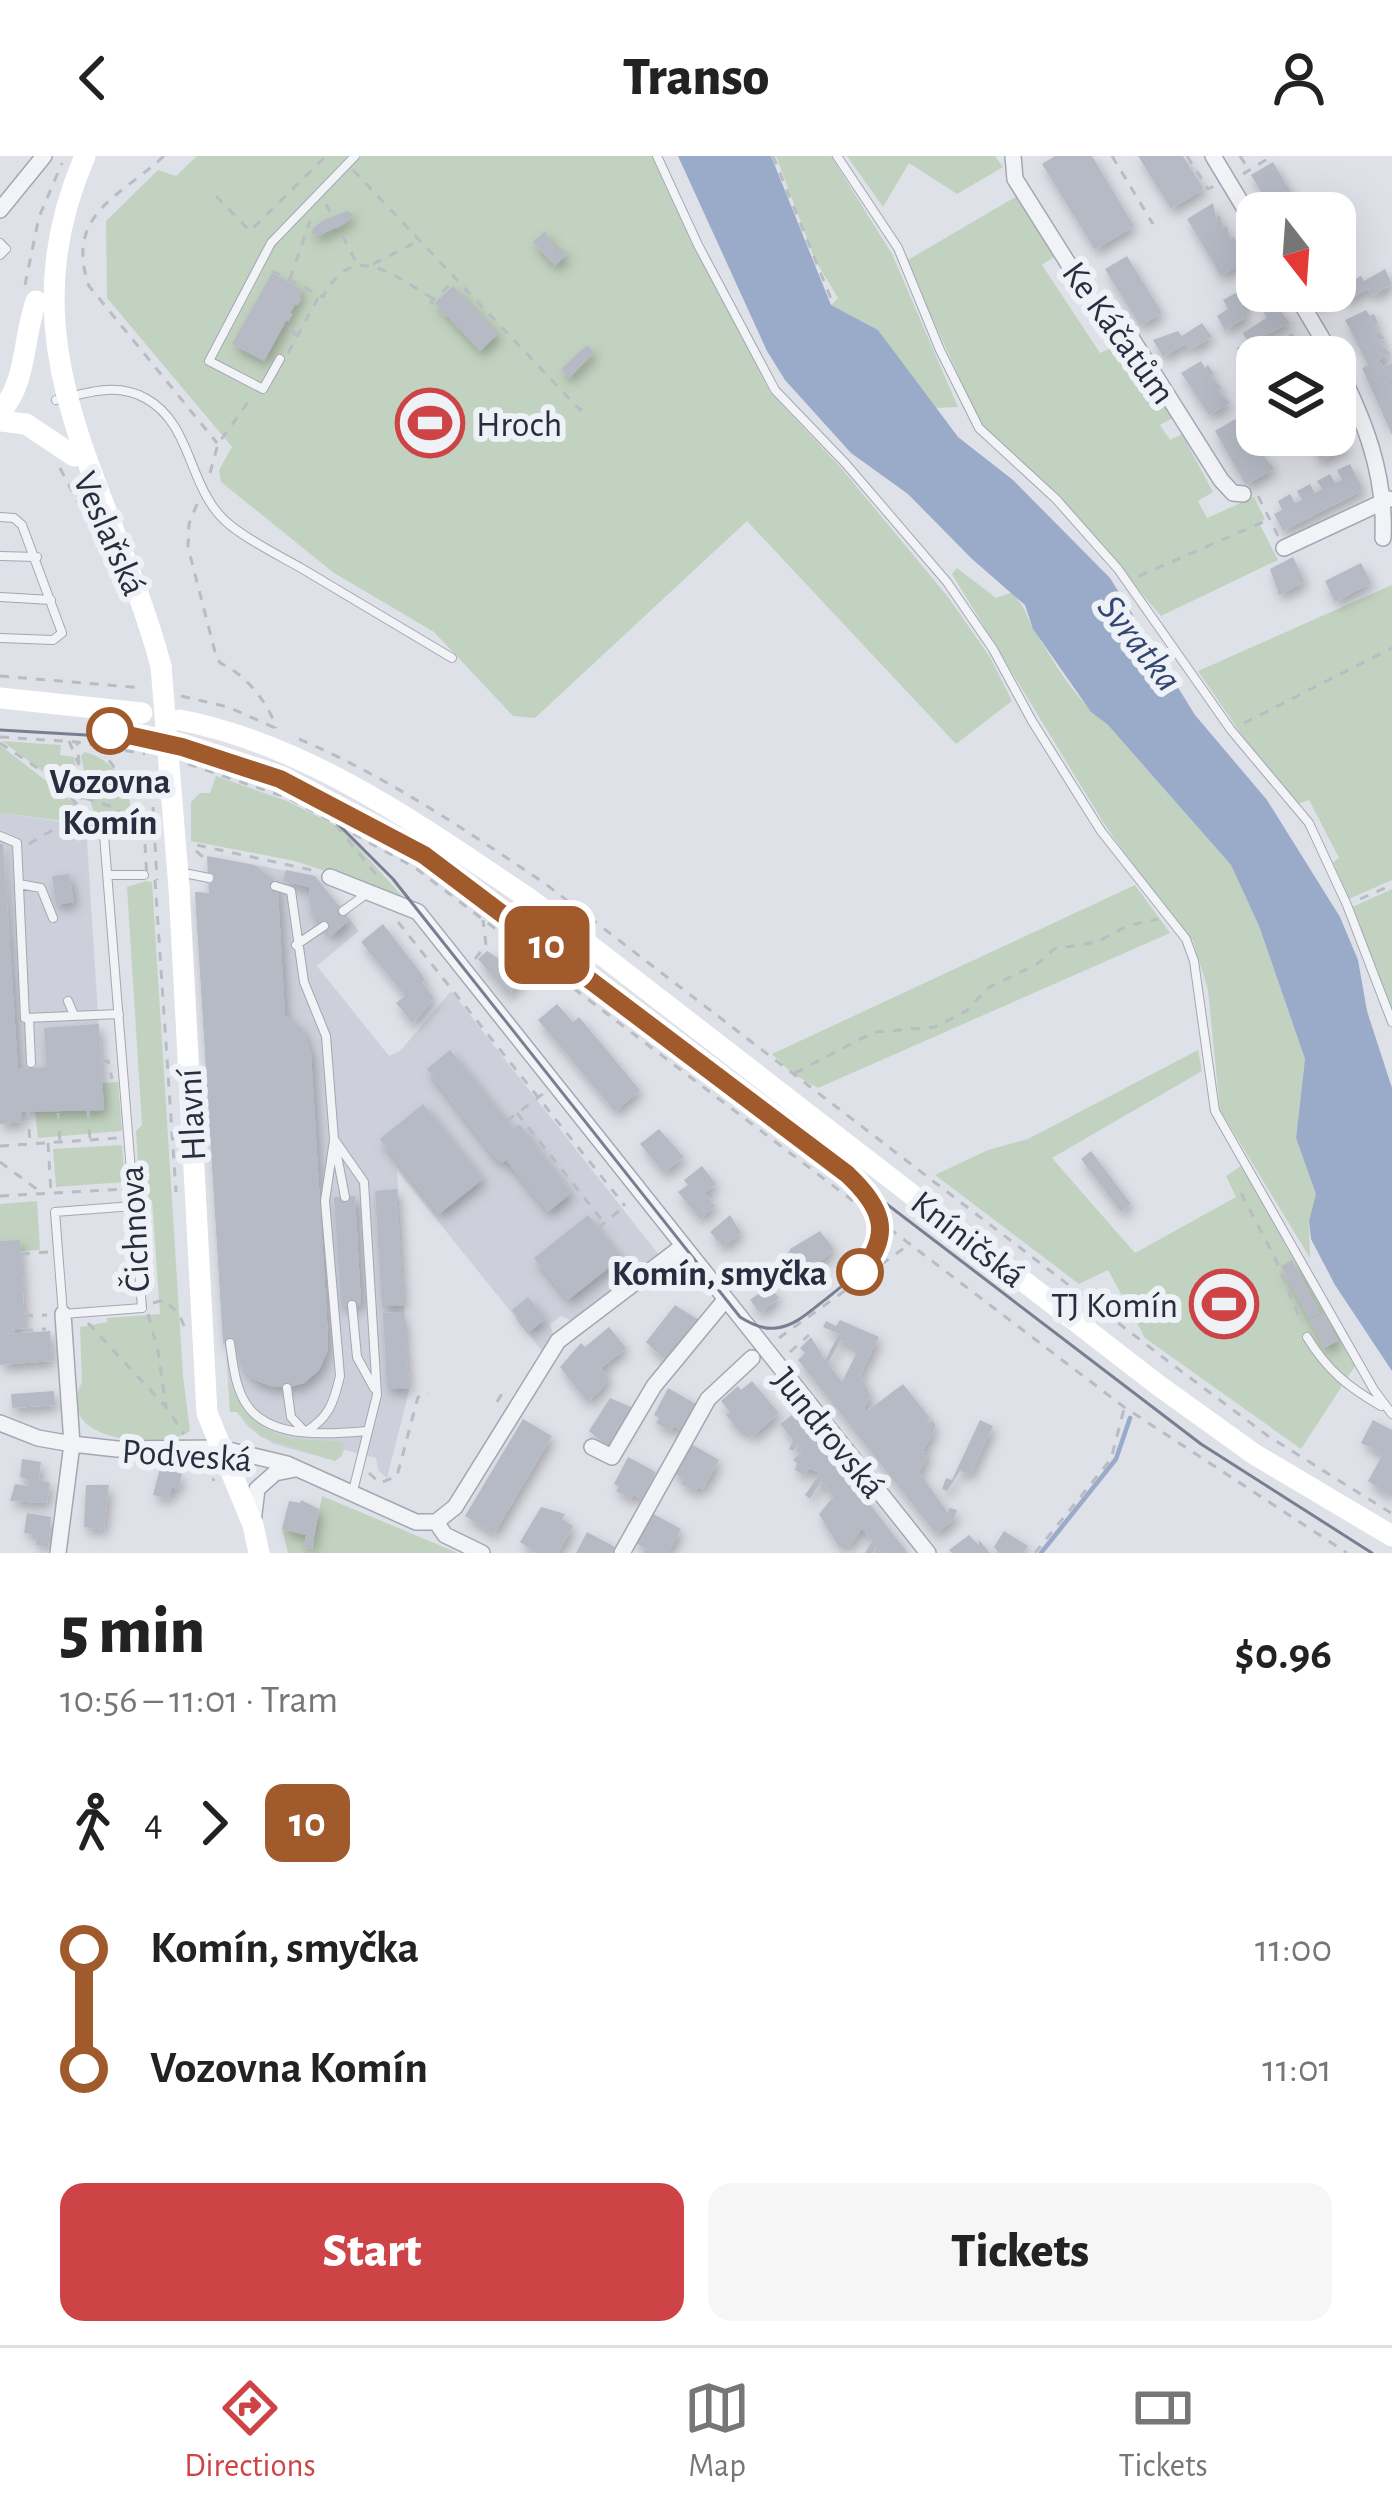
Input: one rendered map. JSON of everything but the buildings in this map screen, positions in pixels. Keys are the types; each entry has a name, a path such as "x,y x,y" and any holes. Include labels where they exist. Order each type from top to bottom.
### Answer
{"street":[{"path":"0,210 44,156"},
{"name":"Veslařská","path":"85,156 60,209 44,278 42,334 56,400 77,459 147,613 161,667"},
{"name":"Ke Káčatům","path":"1013,156 1015,179 1105,322 1132,339 1221,480 1233,493 1243,494"},
{"path":"1213,156 1236,194"},
{"path":"0,418 16,388 26,328 44,278"},
{"path":"0,418 56,400"},
{"path":"1356,408 1388,500 1383,538"},
{"path":"0,418 26,424 77,459"},
{"path":"1284,548 1388,500"},
{"name":"Hlavní","path":"161,667 168,881 202,1372 207,1413 260,1553"},
{"path":"0,698 142,713"},
{"name":"Kníničská","path":"181,720 221,728 331,776 432,834 531,900 1158,1385 1273,1466 1392,1536"},
{"path":"327,876 387,904"},
{"name":"Jundrovská","path":"387,904 418,912 928,1553"},
{"path":"436,1522 454,1507 558,1341 683,1246"},
{"path":"592,1447 612,1457 654,1386 729,1305"},
{"path":"55,1314 72,1444 58,1553"},
{"path":"622,1553 708,1399 752,1358"},
{"name":"Podveská","path":"0,1424 72,1444 117,1449 220,1448 296,1468 416,1522 436,1522 445,1535 482,1553"},
{"path":"253,1525 257,1489 275,1473 296,1468"}],"lane":[{"path":"280,358 262,388 209,361 271,243 355,156"},
{"path":"657,156 725,299 775,390 947,582 993,649 1101,831 1186,939 1195,962 1215,1111 1390,1412"},
{"path":"837,156 898,248 979,428 1055,499 1127,581 1232,730 1309,823 1392,1022"},
{"path":"0,243 6,249 0,255"},
{"path":"56,400 103,389 128,390 155,404 170,418 182,440 202,493 232,527 452,658"},
{"path":"0,517 18,520 37,557 62,633 57,640 0,638"},
{"path":"0,556 37,557"},
{"path":"0,597 51,600"},
{"name":"Čichnova","path":"55,1314 142,1308 104,835"},
{"path":"0,836 17,843 31,1063"},
{"path":"108,875 146,877"},
{"path":"168,881 208,878"},
{"path":"19,884 51,894 53,918"},
{"path":"275,886 291,891 304,982 326,1036 334,1139 345,1197"},
{"path":"343,911 366,894"},
{"path":"296,945 324,926"},
{"path":"68,1001 74,1015"},
{"path":"28,1018 118,1014"},
{"path":"305,1432 322,1422 333,1404 340,1376 325,1201 334,1139"},
{"path":"334,1139 364,1182 377,1395 353,1493"},
{"path":"55,1314 56,1212 133,1206"},
{"path":"352,1305 357,1357"},
{"path":"336,1321 377,1395"},
{"path":"1307,1337 1322,1363 1343,1384 1390,1412"},
{"path":"230,1343 236,1381 249,1408 271,1424 305,1432 368,1431"},
{"path":"287,1388 291,1417 305,1432"}],"path":[{"path":"164,156 92,215 81,263 89,286 218,444"},
{"path":"216,196 250,231 326,156"},
{"path":"773,156 834,306"},
{"path":"1112,156 1154,224"},
{"path":"1240,156 1249,170"},
{"path":"1235,179 1272,156"},
{"path":"347,164 580,410 587,402"},
{"path":"317,195 329,208 357,266"},
{"path":"290,279 311,222 300,211"},
{"path":"370,266 419,240"},
{"path":"260,265 320,296"},
{"path":"280,358 284,361 320,296 337,277 357,266 388,270 434,299"},
{"path":"446,317 431,302 456,279"},
{"path":"297,336 286,323 306,288"},
{"path":"202,464 208,482 218,444 259,387"},
{"path":"202,493 189,524 188,547 215,652 220,663 234,669 272,713 276,729"},
{"path":"1243,494 1257,495 1284,548"},
{"path":"1127,581 1270,520"},
{"path":"1232,730 1392,648"},
{"path":"0,676 140,687"},
{"path":"98,736 97,745 124,775 140,836 147,837 146,877"},
{"path":"0,740 68,741 145,754"},
{"path":"0,740 82,801 104,835"},
{"path":"68,741 80,766"},
{"path":"17,850 67,820 82,801 77,742"},
{"path":"183,763 288,798 414,867 1124,1407 1347,1553"},
{"path":"82,801 116,808 138,827"},
{"path":"67,820 97,826"},
{"path":"335,824 380,879 387,904 625,1206"},
{"path":"211,863 192,844 327,876"},
{"path":"1347,905 1392,885"},
{"path":"793,1074 874,1032 935,1027 966,1012 988,988 1037,964 1054,949 1097,941 1127,926 1168,916"},
{"path":"474,958 486,945 482,918"},
{"path":"507,1121 555,1085"},
{"path":"88,1111 90,1140"},
{"path":"58,1113 60,1142"},
{"path":"517,1113 605,1224"},
{"path":"21,1117 29,1114 30,1144"},
{"path":"0,1146 122,1138"},
{"path":"48,1143 51,1193"},
{"path":"0,1162 44,1194"},
{"path":"0,1196 132,1189"},
{"path":"1241,1193 1275,1258 1307,1337"},
{"path":"772,1333 777,1339 795,1330 911,1243"},
{"path":"21,1254 40,1252"},
{"path":"166,1407 158,1351 149,1315 142,1308 164,1300 184,1328"},
{"path":"25,1316 55,1314"},
{"path":"87,1322 166,1407 187,1438"},
{"path":"6,1332 46,1329"},
{"path":"789,1354 809,1335"},
{"path":"497,1402 506,1387"},
{"path":"368,1472 380,1483 398,1476 418,1397 429,1394"},
{"path":"1035,1553 1111,1459 1124,1407"},
{"path":"1325,1471 1392,1514"}],"shaded area":[{"path":"0,813 86,825 104,1110 22,1112 22,1122 0,1124"},
{"name":"Vozovna Komín","path":"207,856 315,876 359,931 317,966 389,1056 400,1051 451,991 659,1255 578,1318 561,1316 550,1324 553,1334 542,1351 397,1170 409,1391 387,1478 378,1470 376,1458 345,1450 335,1461 274,1444 248,1427 237,1412 230,1412 195,892 209,893"}],"green space":[{"name":"Hroch","path":"197,156 654,156 770,392 842,469 948,597 990,657 1012,701 956,744 747,521 535,718 513,716 434,632 334,573 221,482 219,470 232,447 107,298 106,221 158,170 176,176"},
{"path":"776,156 831,156 892,254 958,407 935,408 878,330 831,305 838,298 815,260"},
{"path":"847,156 995,156 1003,167 957,194 909,163 883,207"},
{"path":"1017,196 1054,257 1042,265 1100,353 1116,346 1130,350 1173,418 1160,425 1170,440 1182,434 1213,492 1198,501 1207,518 1254,497 1265,519 1259,523 1278,560 1161,616 1059,496 982,427 906,261"},
{"path":"957,568 996,598 1011,593 1016,598 1077,694 1231,865 1259,926 1305,1059 1296,1138 1317,1194 1309,1221 1310,1258 1220,1110 1208,990 1193,941 1168,916 1103,822 952,574"},
{"path":"1392,585 1392,880 1349,899 1333,862 1339,858 1309,800 1298,804 1246,741 1198,671"},
{"path":"2,741 61,745 60,755 74,757 82,801"},
{"path":"0,745 77,805 64,821 0,813"},
{"path":"84,752 106,762 121,780 133,828 102,831 92,807"},
{"path":"216,776 287,801 341,828 403,897 295,861 191,841 191,802 200,793 210,793"},
{"path":"152,882 190,1431 160,1440 116,1437 96,1430 82,1419 76,1403 82,1382 80,1327 107,1322 107,1318 160,1314 152,1200 140,1200 136,1131 142,1125 127,887"},
{"path":"1135,885 1170,933 818,1088 793,1074 772,1054"},
{"path":"1392,889 1392,1012 1352,907"},
{"name":"TJ Komín","path":"1198,1050 1202,1071 1052,1158 1135,1253 1236,1197 1226,1176 1244,1164 1355,1366 1301,1449 1145,1338 1108,1270 1079,1284 935,1175 988,1150 1028,1139"},
{"path":"118,1082 122,1131 38,1138 35,1111 103,1110 102,1083"},
{"path":"122,1145 125,1182 56,1187 53,1149"},
{"path":"37,1201 40,1250 20,1251 0,1241 0,1204"},
{"path":"228,1380 248,1413 271,1431 300,1439 338,1441 344,1444 342,1456 335,1461 261,1437 237,1412 230,1412"},
{"path":"322,1496 458,1553 288,1553 282,1529 306,1535 305,1547 312,1548"}],"water":[{"name":"Svratka","path":"678,156 771,156 831,305 878,330 958,437 1013,480 1110,578 1195,715 1267,800 1340,917 1358,960 1367,1011 1392,1088 1392,1371 1335,1285 1311,1239 1309,1221 1316,1194 1296,1138 1305,1059 1259,926 1231,865 1108,725 1091,712 1033,629 1025,605 908,494 851,453 785,380 767,351"}],"waterway":[{"path":"1041,1553 1116,1459 1130,1418"}],"tram line":[{"path":"0,730 86,735 144,746"},
{"name":"10","path":"110,731 182,747 280,779 424,855 512,918 869,1195 880,1220 879,1239 860,1272"},
{"path":"182,747 314,797 395,840 473,891 1201,1444 1372,1553"},
{"path":"329,815 393,879 740,1317 762,1327 783,1327 803,1317 864,1265 879,1238 880,1223 864,1190"}],"place":[{"name":"Hroch","path":"430,423"},
{"name":"Vozovna Komín","path":"110,731"},
{"name":"Komín, smyčka","path":"860,1272"},
{"name":"TJ Komín","path":"1224,1304"}]}
